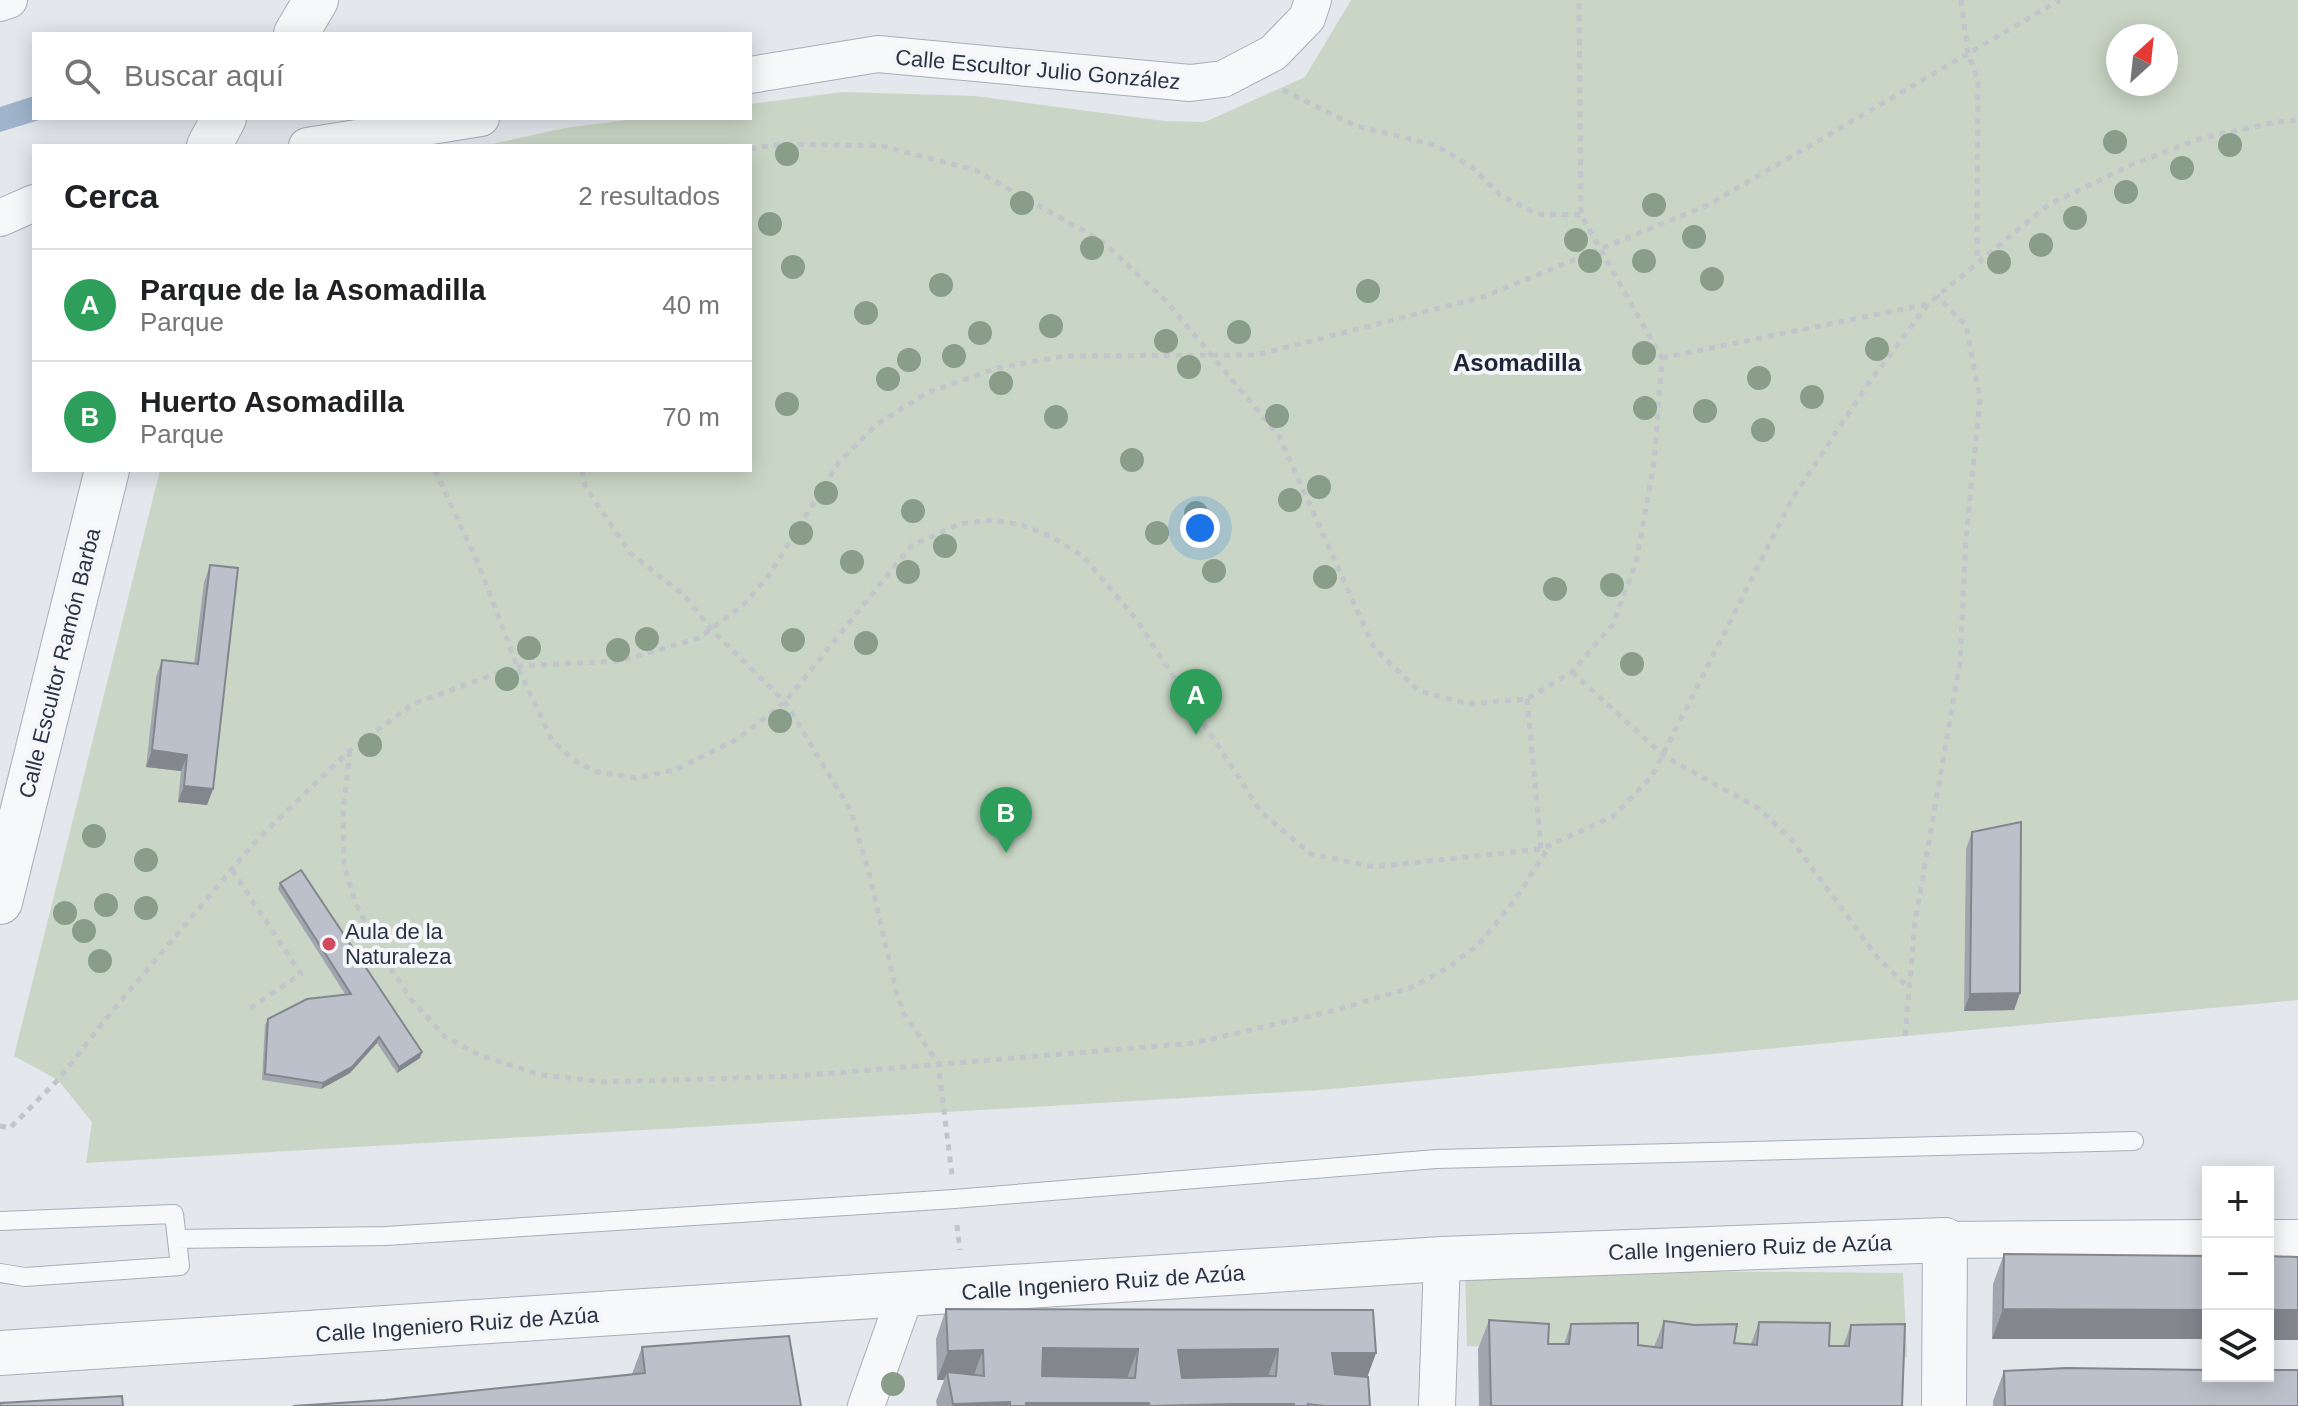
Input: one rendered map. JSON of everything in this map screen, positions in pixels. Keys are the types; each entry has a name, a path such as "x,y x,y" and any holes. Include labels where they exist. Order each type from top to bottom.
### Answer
{"street":[{"path":"0,3 9,0"},
{"path":"269,32 286,0"},
{"path":"297,32 316,0"},
{"name":"Calle Escultor Julio González","path":"752,75 878,54 1190,83 1223,79 1273,53 1310,9"},
{"path":"210,144 223,120"},
{"path":"240,144 252,120"},
{"path":"319,144 469,120"},
{"path":"0,218 32,204"},
{"name":"Calle Escultor Ramón Barba","path":"0,789 78,472"},
{"name":"Calle Escultor Ramón Barba","path":"0,902 107,472"},
{"name":"Calle Ingeniero Ruiz de Azúa","path":"0,1353 1442,1259 1945,1240 2202,1238"},
{"path":"2274,1238 2298,1238"},
{"path":"1944,1406 1945,1240"},
{"path":"1437,1406 1442,1259"},
{"path":"866,1406 905,1296"}],"lane":[{"path":"177,1239 402,1235 954,1199 1436,1159 2134,1141"},
{"path":"0,1221 174,1214 180,1266 25,1277 0,1273"}],"path":[{"path":"752,149 780,144 882,146 975,170 1103,242 1167,302 1279,436 1374,648 1419,691 1468,704 1527,699 1572,672 1613,624 1636,563 1654,463 1662,358 1581,215 1579,0"},
{"path":"1961,0 1968,53 1978,81 1977,262"},
{"path":"0,1126 10,1128 58,1080 255,842 350,750 413,704 517,666 621,661 699,638 743,605 767,578 839,462 877,424 927,393 997,368 1064,356 1256,355 1483,297 1708,205 2060,0"},
{"path":"1249,65 1273,84 1356,126 1435,145 1473,168 1500,195 1537,214 1581,215"},
{"path":"436,472 480,568 517,666 552,740 575,761 597,772 636,778 675,770 736,740 785,702 911,546 959,524 993,520 1022,525 1050,536 1083,556 1136,619 1261,812 1311,854 1374,867 1541,849 1614,816 1652,776 1792,499 1870,381 1929,303 2048,205 2131,165 2202,138 2298,120"},
{"path":"1905,1036 1915,922 1960,662 1966,538 1980,399 1966,325 1937,296"},
{"path":"1662,358 1929,303"},
{"path":"582,472 585,486 630,553 685,596 711,629 785,702 851,811 870,877 897,995 904,1014 938,1063"},
{"path":"1572,672 1664,756 1758,808 1791,839 1877,957 1908,987"},
{"path":"1527,699 1541,849"},
{"path":"350,750 343,812 344,865 356,904 380,952 410,998 444,1036 479,1055 541,1075 606,1082 797,1076 1194,1043 1336,1010 1410,988 1446,969 1479,944 1514,901 1550,845"},
{"path":"232,870 301,974 249,1009"}],"green space":[{"path":"1351,0 2298,0 2298,1000 1320,1090 86,1163 92,1122 58,1080 14,1056 160,472 752,472 752,144 492,144 565,128 627,120 752,120 752,104 843,92 975,96 1164,121 1205,122 1305,77"},
{"path":"1465,1269 1903,1273 1907,1357 1467,1346"}],"water":[{"path":"32,97 32,120 39,120 0,132 0,107"}],"building":[{"path":"210,565 238,568 213,789 184,786 187,755 152,750 162,660 198,664"},
{"path":"2021,822 2020,993 1970,994 1972,832"},
{"name":"Aula de la Naturaleza","path":"301,870 422,1052 399,1067 379,1037 352,1067 323,1083 265,1074 268,1019 307,999 351,994 280,883"},
{"path":"2004,1254 2202,1256 2202,1310 2003,1309"},
{"path":"2274,1256 2298,1257 2298,1310 2274,1310"},
{"path":"946,1309 1373,1310 1376,1353 1332,1353 1335,1374 1368,1377 1370,1406 1026,1403 1026,1406 1010,1406 1010,1402 953,1404 947,1372 984,1376 983,1350 948,1351","holes":["1043,1348 1138,1349 1135,1378 1042,1376","1278,1349 1276,1376 1182,1378 1178,1350"]},
{"path":"1489,1320 1549,1324 1548,1344 1569,1344 1571,1324 1638,1323 1638,1345 1662,1348 1664,1321 1694,1325 1737,1324 1734,1343 1757,1345 1759,1322 1830,1323 1829,1346 1849,1346 1851,1325 1905,1324 1902,1406 1491,1406"},
{"path":"789,1336 801,1406 293,1406 385,1400 645,1373 642,1347"},
{"path":"2066,1368 2202,1370 2202,1382 2274,1382 2274,1370 2298,1370 2298,1406 2005,1406 2004,1371"},
{"path":"122,1396 123,1406 0,1406 0,1403"}],"place":[{"name":"Parque de la Asomadilla","path":"1196,735"},
{"name":"Huerto Asomadilla","path":"1006,853"},
{"name":"Aula de la Naturaleza","path":"329,944"}],"district":[{"name":"Asomadilla","path":"1517,363"}]}
